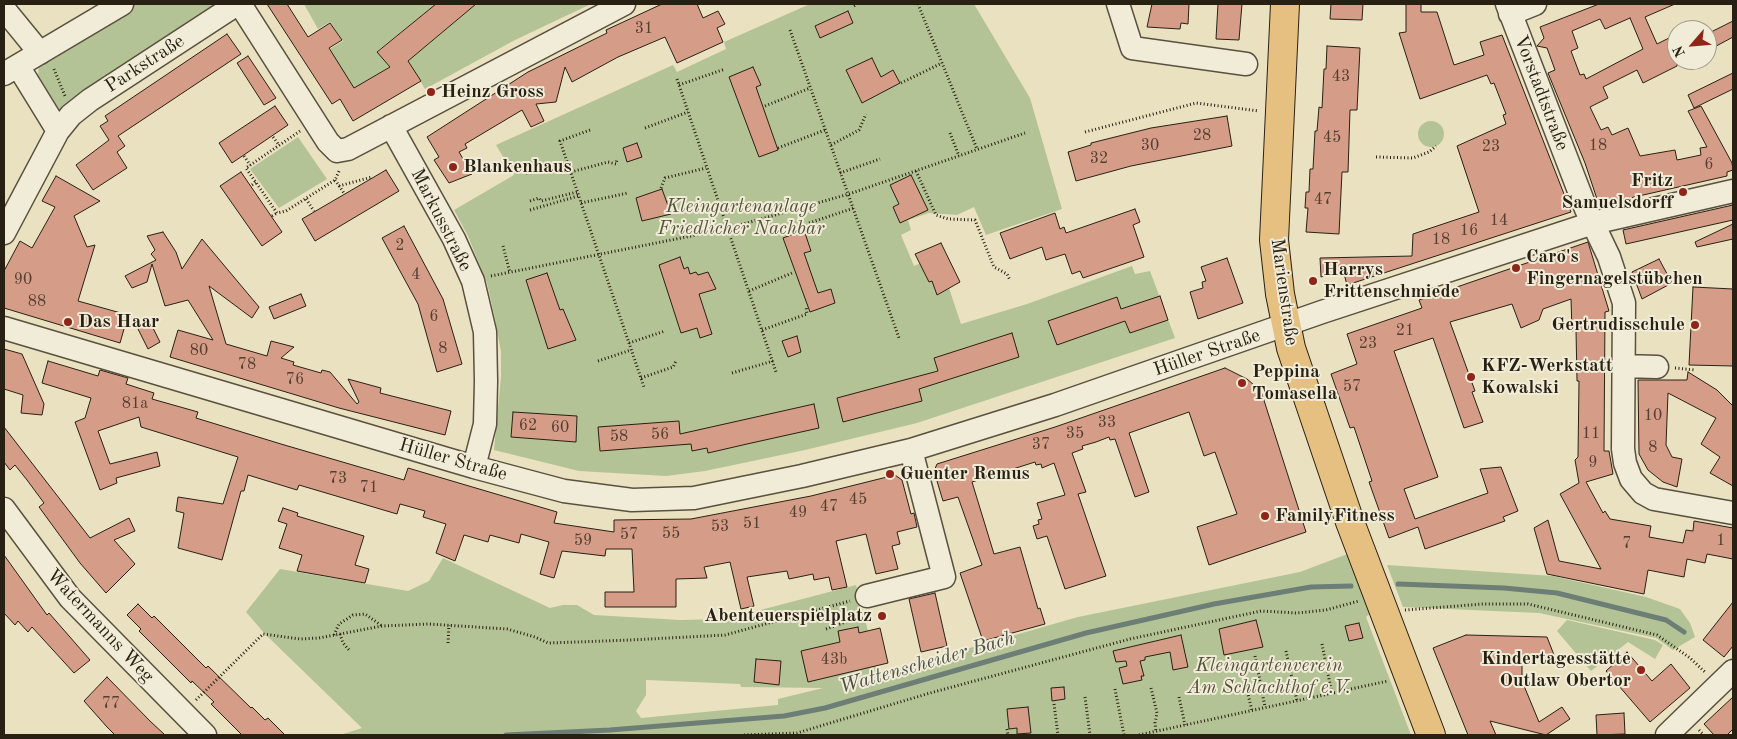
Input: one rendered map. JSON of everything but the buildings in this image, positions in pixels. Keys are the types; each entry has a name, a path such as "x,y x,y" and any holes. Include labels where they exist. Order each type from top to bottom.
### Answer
{"main road":[{"name":"Marienstraße","path":"1286,4 1279,113 1274,246 1291,348 1381,606 1431,735"}],"street":[{"path":"11,70 47,61 122,4"},
{"path":"238,4 328,142 337,150 348,149 624,4"},
{"name":"Parkstraße","path":"4,233 65,123 90,100 238,4"},
{"path":"1118,4 1132,48 1246,64"},
{"path":"1508,9 1535,4"},
{"path":"4,9 47,61"},
{"name":"Vorstadtstraße","path":"1508,9 1593,223 1609,257 1624,303 1623,449 1625,463 1635,485 1654,499 1733,512"},
{"path":"11,70 65,123"},
{"name":"Markusstraße","path":"391,126 454,238 472,281 485,332 485,424 474,467"},
{"name":"Hüller Straße","path":"4,328 474,467 564,491 632,500 694,498 802,476 911,450 1055,405 1593,223 1733,191"},
{"path":"1623,366 1657,367"},
{"path":"865,606 944,576 911,450"},
{"name":"Watermanns Weg","path":"4,509 70,598 205,735"},
{"path":"1667,735 1733,671"}],"path":[{"path":"918,4 978,149"},
{"path":"790,30 899,338"},
{"path":"47,61 65,123"},
{"path":"901,83 942,63"},
{"path":"679,86 726,69"},
{"path":"677,79 776,372"},
{"path":"765,106 810,88"},
{"path":"1085,132 1196,103 1279,113"},
{"path":"645,128 688,112"},
{"path":"831,145 859,130 866,114"},
{"path":"277,213 246,168 315,121"},
{"path":"590,130 560,141 644,387"},
{"path":"778,148 825,130"},
{"path":"472,281 728,228 849,194 1025,132"},
{"path":"950,134 959,156"},
{"path":"273,137 279,145"},
{"path":"1376,157 1413,158 1429,152 1436,146"},
{"path":"272,216 286,211 335,180 348,149"},
{"path":"244,156 250,164"},
{"path":"571,172 608,162 616,164 617,159"},
{"path":"840,173 880,159"},
{"path":"526,173 568,163"},
{"path":"661,188 665,178 706,168"},
{"path":"916,171 936,215 948,219 975,220 994,267 1007,274 1010,280"},
{"path":"339,186 372,177"},
{"path":"335,180 344,193"},
{"path":"252,185 256,182"},
{"path":"581,204 628,193"},
{"path":"530,201 540,198 541,201 578,194"},
{"path":"530,210 578,194"},
{"path":"306,198 314,211"},
{"path":"809,223 854,208"},
{"path":"503,246 510,273"},
{"path":"748,291 792,274"},
{"path":"762,330 808,314 806,306"},
{"path":"629,343 665,331"},
{"path":"598,361 631,350"},
{"path":"641,378 673,367 676,362"},
{"path":"732,373 773,362"},
{"path":"744,735 798,733 940,690 1130,639 1261,611 1298,612 1381,606 1409,609 1483,604 1528,604 1657,635 1690,658 1718,687"},
{"path":"183,713 263,634 300,639 382,626 428,624 507,629 535,636 548,644 725,635 865,606"},
{"path":"826,629 865,606"},
{"path":"334,635 339,624 353,615 365,614 382,626"},
{"path":"448,643 449,625"},
{"path":"340,634 348,650"},
{"path":"1322,644 1332,694"},
{"path":"1286,651 1297,701"},
{"path":"1255,656 1265,708"},
{"path":"1238,674 1244,677 1252,711"},
{"path":"1139,735 1389,680"},
{"path":"1151,688 1157,713 1156,732"},
{"path":"1115,689 1124,735"},
{"path":"1179,696 1185,725"},
{"path":"1085,697 1090,735"},
{"path":"1054,704 1058,735"},
{"path":"1007,728 1008,735"}],"green space":[{"path":"122,4 237,4 71,115 59,109 38,75 40,53"},
{"path":"304,4 436,4 377,51 390,67 354,88 320,55 343,41 330,22 318,29"},
{"path":"476,4 591,4 515,40 425,89 408,61"},
{"name":"Kleingartenanlage Friedlicher Nachbar","path":"810,4 974,4 1030,98 1062,209 986,235 974,207 957,215 929,213 908,220 911,230 901,235 914,266 933,258 949,288 961,324 1027,304 1132,266 1135,274 1150,271 1175,338 917,423 805,450 705,471 666,476 579,471 494,450 501,377 501,352 487,283 468,236 454,210 514,175 496,145 673,65 677,72 726,49 724,42"},
{"path":"1431,121 1440,125 1444,134 1440,143 1431,147 1422,143 1418,134 1422,125"},
{"path":"298,137 327,179 279,208 250,169"},
{"name":"Kleingartenverein Am Schlachthof e.V.","path":"1358,550 1377,607 1366,617 1411,735 340,735 362,728 265,634 246,612 280,569 408,591 429,581 443,558 550,608 563,605 577,605 594,615 680,620 726,619 856,585 879,674 1078,617 1300,572","holes":["646,680 740,684 741,687 823,688 778,699 778,705 641,718 636,711 646,695"]},
{"path":"1387,565 1553,576 1646,597 1680,609 1690,623 1695,637 1673,650 1656,638 1539,613 1403,607"},
{"path":"1567,620 1655,640 1663,645 1655,659 1628,642 1591,671 1557,631"}],"waterway":[{"name":"Wattenscheider Bach","path":"1398,584 1504,588 1557,593 1666,620 1684,632"},
{"name":"Wattenscheider Bach","path":"506,735 610,730 784,716 825,708 1086,633 1214,604 1311,587 1351,586"}],"place":[{"name":"Heinz Gross","path":"431,92"},
{"name":"Blankenhaus","path":"453,167"},
{"name":"Fritz Samuelsdorff","path":"1683,192"},
{"name":"Caro's Fingernagelstübchen","path":"1516,268"},
{"name":"Harrys Frittenschmiede","path":"1313,281"},
{"name":"Das Haar","path":"68,322"},
{"name":"Gertrudisschule","path":"1695,325"},
{"name":"KFZ-Werkstatt Kowalski","path":"1471,377"},
{"name":"Peppina Tomasella","path":"1242,383"},
{"name":"Guenter Remus","path":"890,474"},
{"name":"FamilyFitness","path":"1265,516"},
{"name":"Abenteuerspielplatz","path":"882,616"},
{"name":"Kindertagesstätte Outlaw Obertor","path":"1641,670"}]}
